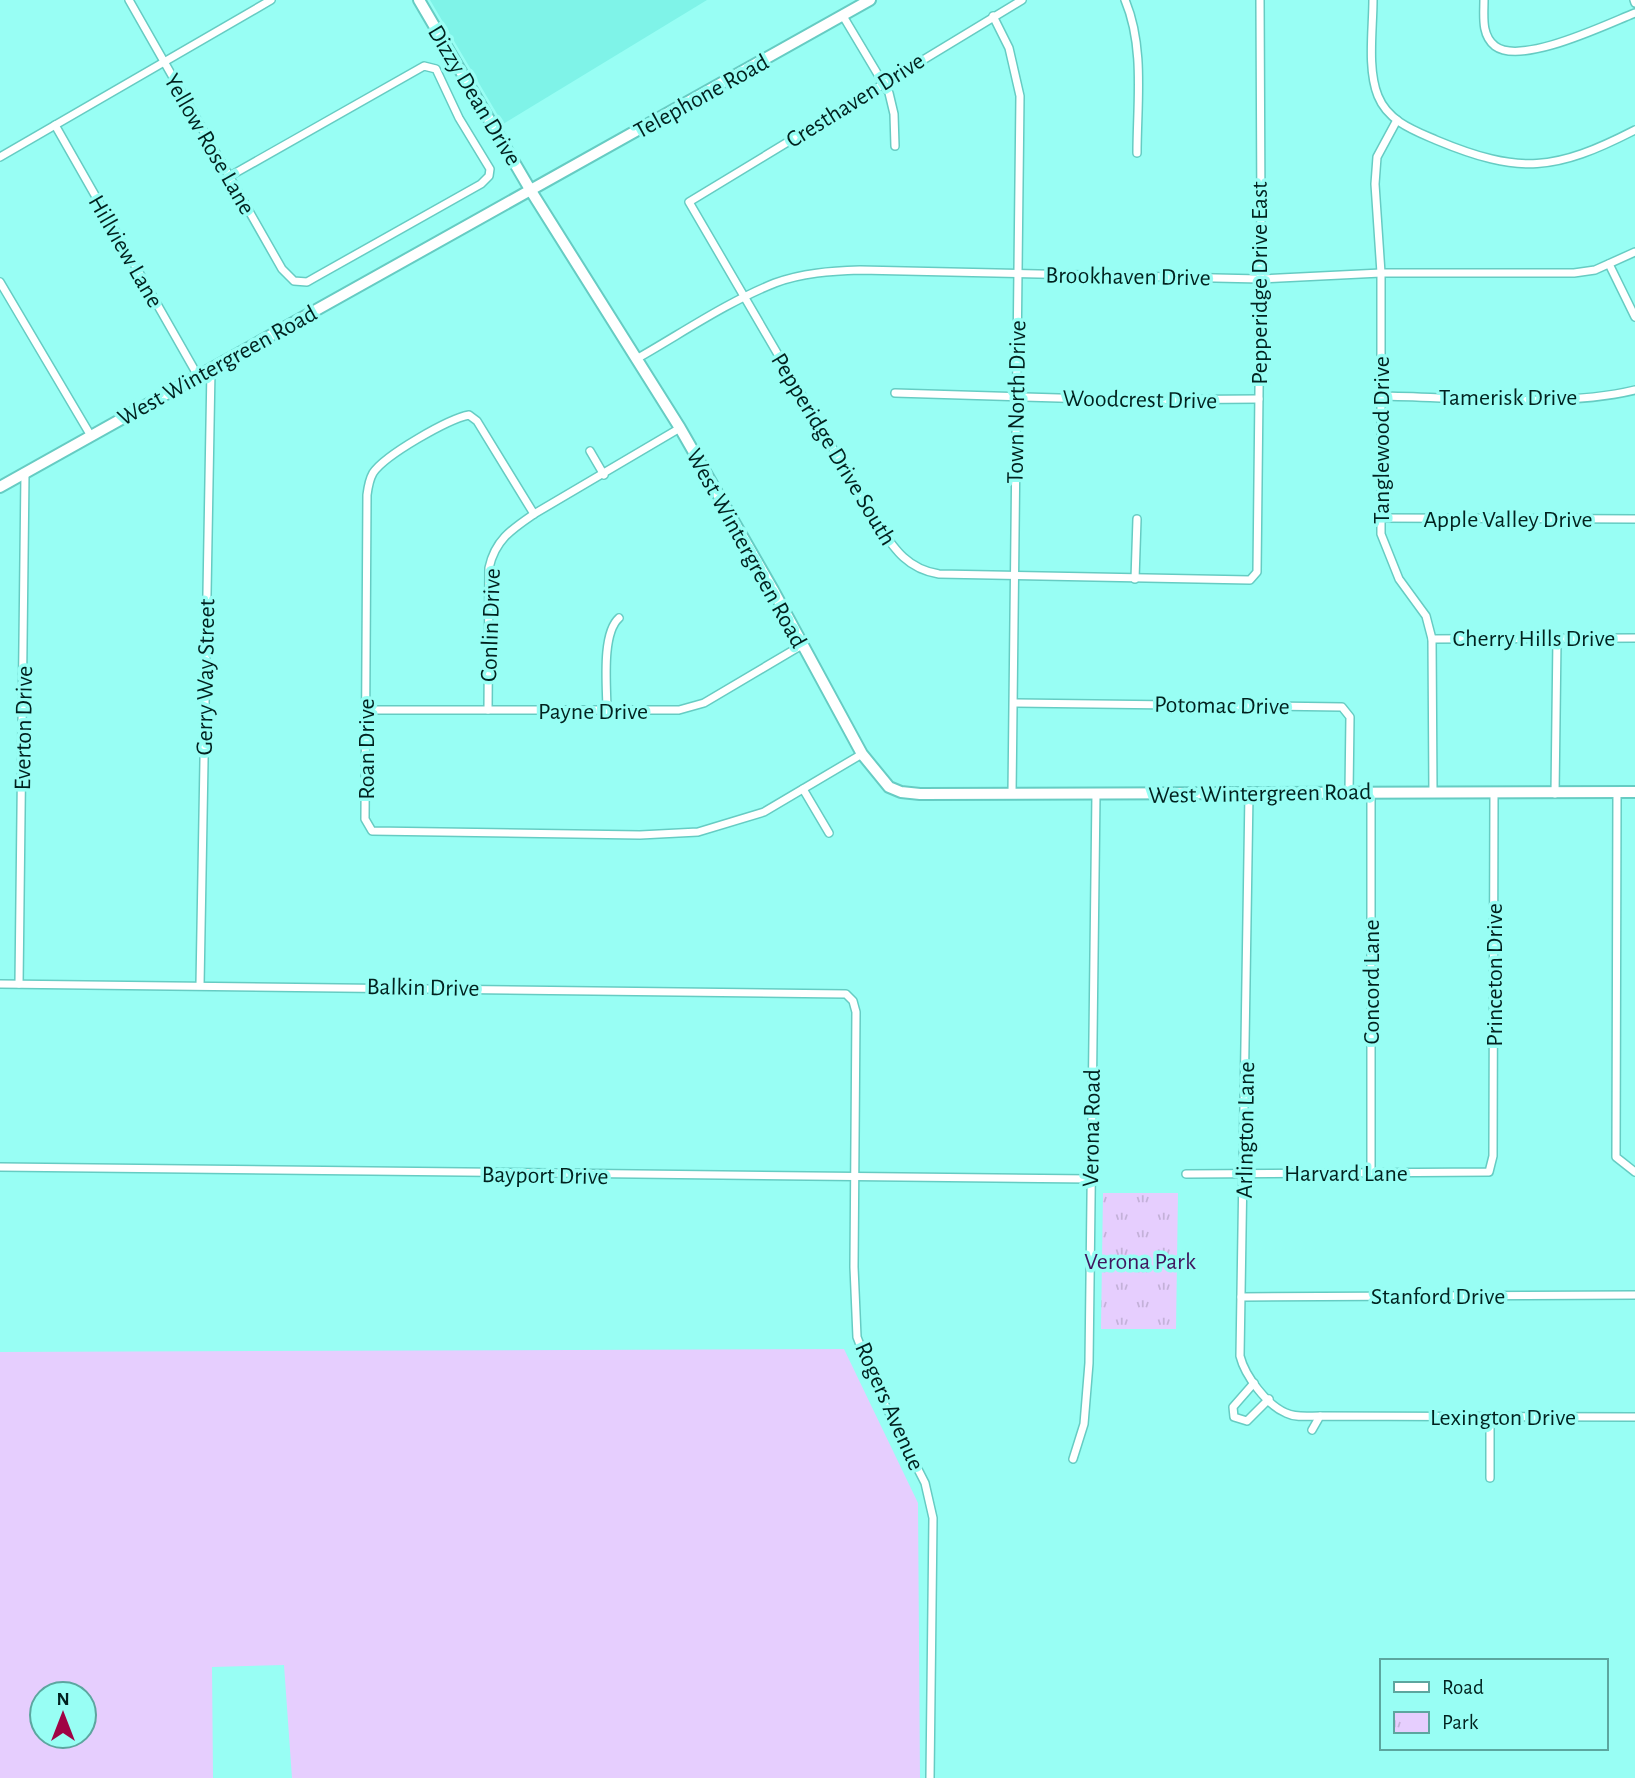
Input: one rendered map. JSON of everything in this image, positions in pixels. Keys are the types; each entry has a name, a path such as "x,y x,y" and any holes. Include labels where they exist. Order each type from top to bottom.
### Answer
{"street":[{"name":"Yellow Rose Lane","path":"129,0 288,278 298,282 314,278 481,184 489,176 490,169 459,118 436,69 417,68 230,176"},
{"path":"0,157 271,0"},
{"name":"Dizzy Dean Drive","path":"418,0 531,191"},
{"name":"Telephone Road","path":"531,191 870,0"},
{"name":"Cresthaven Drive","path":"689,202 1022,0"},
{"path":"1125,0 1135,32 1137,57 1137,153"},
{"name":"Pepperidge Drive East","path":"1257,567 1259,0"},
{"path":"1373,0 1376,90 1383,106 1396,120 1464,153 1493,161 1519,163 1577,156 1635,130"},
{"path":"1484,0 1485,32 1496,47 1504,50 1553,46 1635,13"},
{"path":"844,16 883,82 894,114 895,146"},
{"name":"Town North Drive","path":"993,16 1009,47 1020,96 1012,794"},
{"name":"Tanglewood Drive","path":"1396,120 1377,157 1381,273 1380,518 1381,534 1390,562 1399,579 1422,608 1432,639 1433,792"},
{"name":"Hillview Lane","path":"55,125 198,376"},
{"name":"West Wintergreen Road","path":"0,487 531,191 680,428 862,754 882,780 901,792 1635,792"},
{"name":"Pepperidge Drive South","path":"689,202 897,553 908,563 930,573 1135,579 1250,580 1256,576 1257,567"},
{"name":"Brookhaven Drive","path":"638,358 744,298 776,283 827,272 1260,279 1381,273 1574,272 1609,264 1635,252"},
{"path":"1609,264 1635,317"},
{"path":"0,282 91,436"},
{"name":"Gerry Way Street","path":"200,985 211,369"},
{"name":"Tamerisk Drive","path":"1381,396 1557,399 1597,397 1635,390"},
{"name":"Woodcrest Drive","path":"895,393 1127,400 1259,400"},
{"name":"Roan Drive","path":"534,514 471,415 463,415 451,422 380,465 373,474 367,495 365,819 372,831 640,835 698,832 764,812 862,754"},
{"name":"Conlin Drive","path":"488,710 492,556 503,537 534,514 680,428"},
{"path":"590,451 604,475"},
{"name":"Everton Drive","path":"19,984 25,473"},
{"name":"Apple Valley Drive","path":"1380,518 1635,519"},
{"path":"1135,579 1137,519"},
{"path":"607,712 608,636 619,618"},
{"name":"Cherry Hills Drive","path":"1432,639 1635,638"},
{"path":"1555,793 1557,639"},
{"name":"Payne Drive","path":"366,710 669,712 691,707 802,645"},
{"name":"Potomac Drive","path":"1014,703 1342,707 1350,717 1349,792"},
{"path":"803,789 829,833"},
{"name":"Concord Lane","path":"1371,791 1371,1173"},
{"path":"1617,792 1616,1157 1635,1172"},
{"name":"Arlington Lane","path":"1249,793 1240,1356 1245,1371 1269,1399 1287,1414 1371,1417"},
{"name":"Princeton Drive","path":"1493,1157 1494,793"},
{"name":"Verona Road","path":"1073,1459 1084,1424 1089,1363 1096,794"},
{"name":"Balkin Drive","path":"0,984 846,994"},
{"name":"Rogers Avenue","path":"846,994 853,1002 856,1012 857,1337 882,1401 925,1483 933,1518 930,1778"},
{"name":"Harvard Lane","path":"1186,1174 1481,1174 1489,1172 1493,1157"},
{"name":"Bayport Drive","path":"0,1167 1091,1179"},
{"name":"Stanford Drive","path":"1241,1297 1635,1295"},
{"path":"1254,1382 1233,1407 1234,1417 1247,1421 1269,1399"},
{"path":"1312,1430 1320,1416"},
{"name":"Lexington Drive","path":"1371,1417 1635,1417"},
{"path":"1490,1418 1490,1478"}],"shaded area":[{"path":"430,0 707,0 503,124"}],"green space":[{"name":"Verona Park","path":"1103,1193 1178,1193 1176,1329 1101,1329"},
{"path":"844,1349 918,1503 920,1778 292,1778 284,1665 212,1667 213,1778 0,1778 0,1352"}]}
